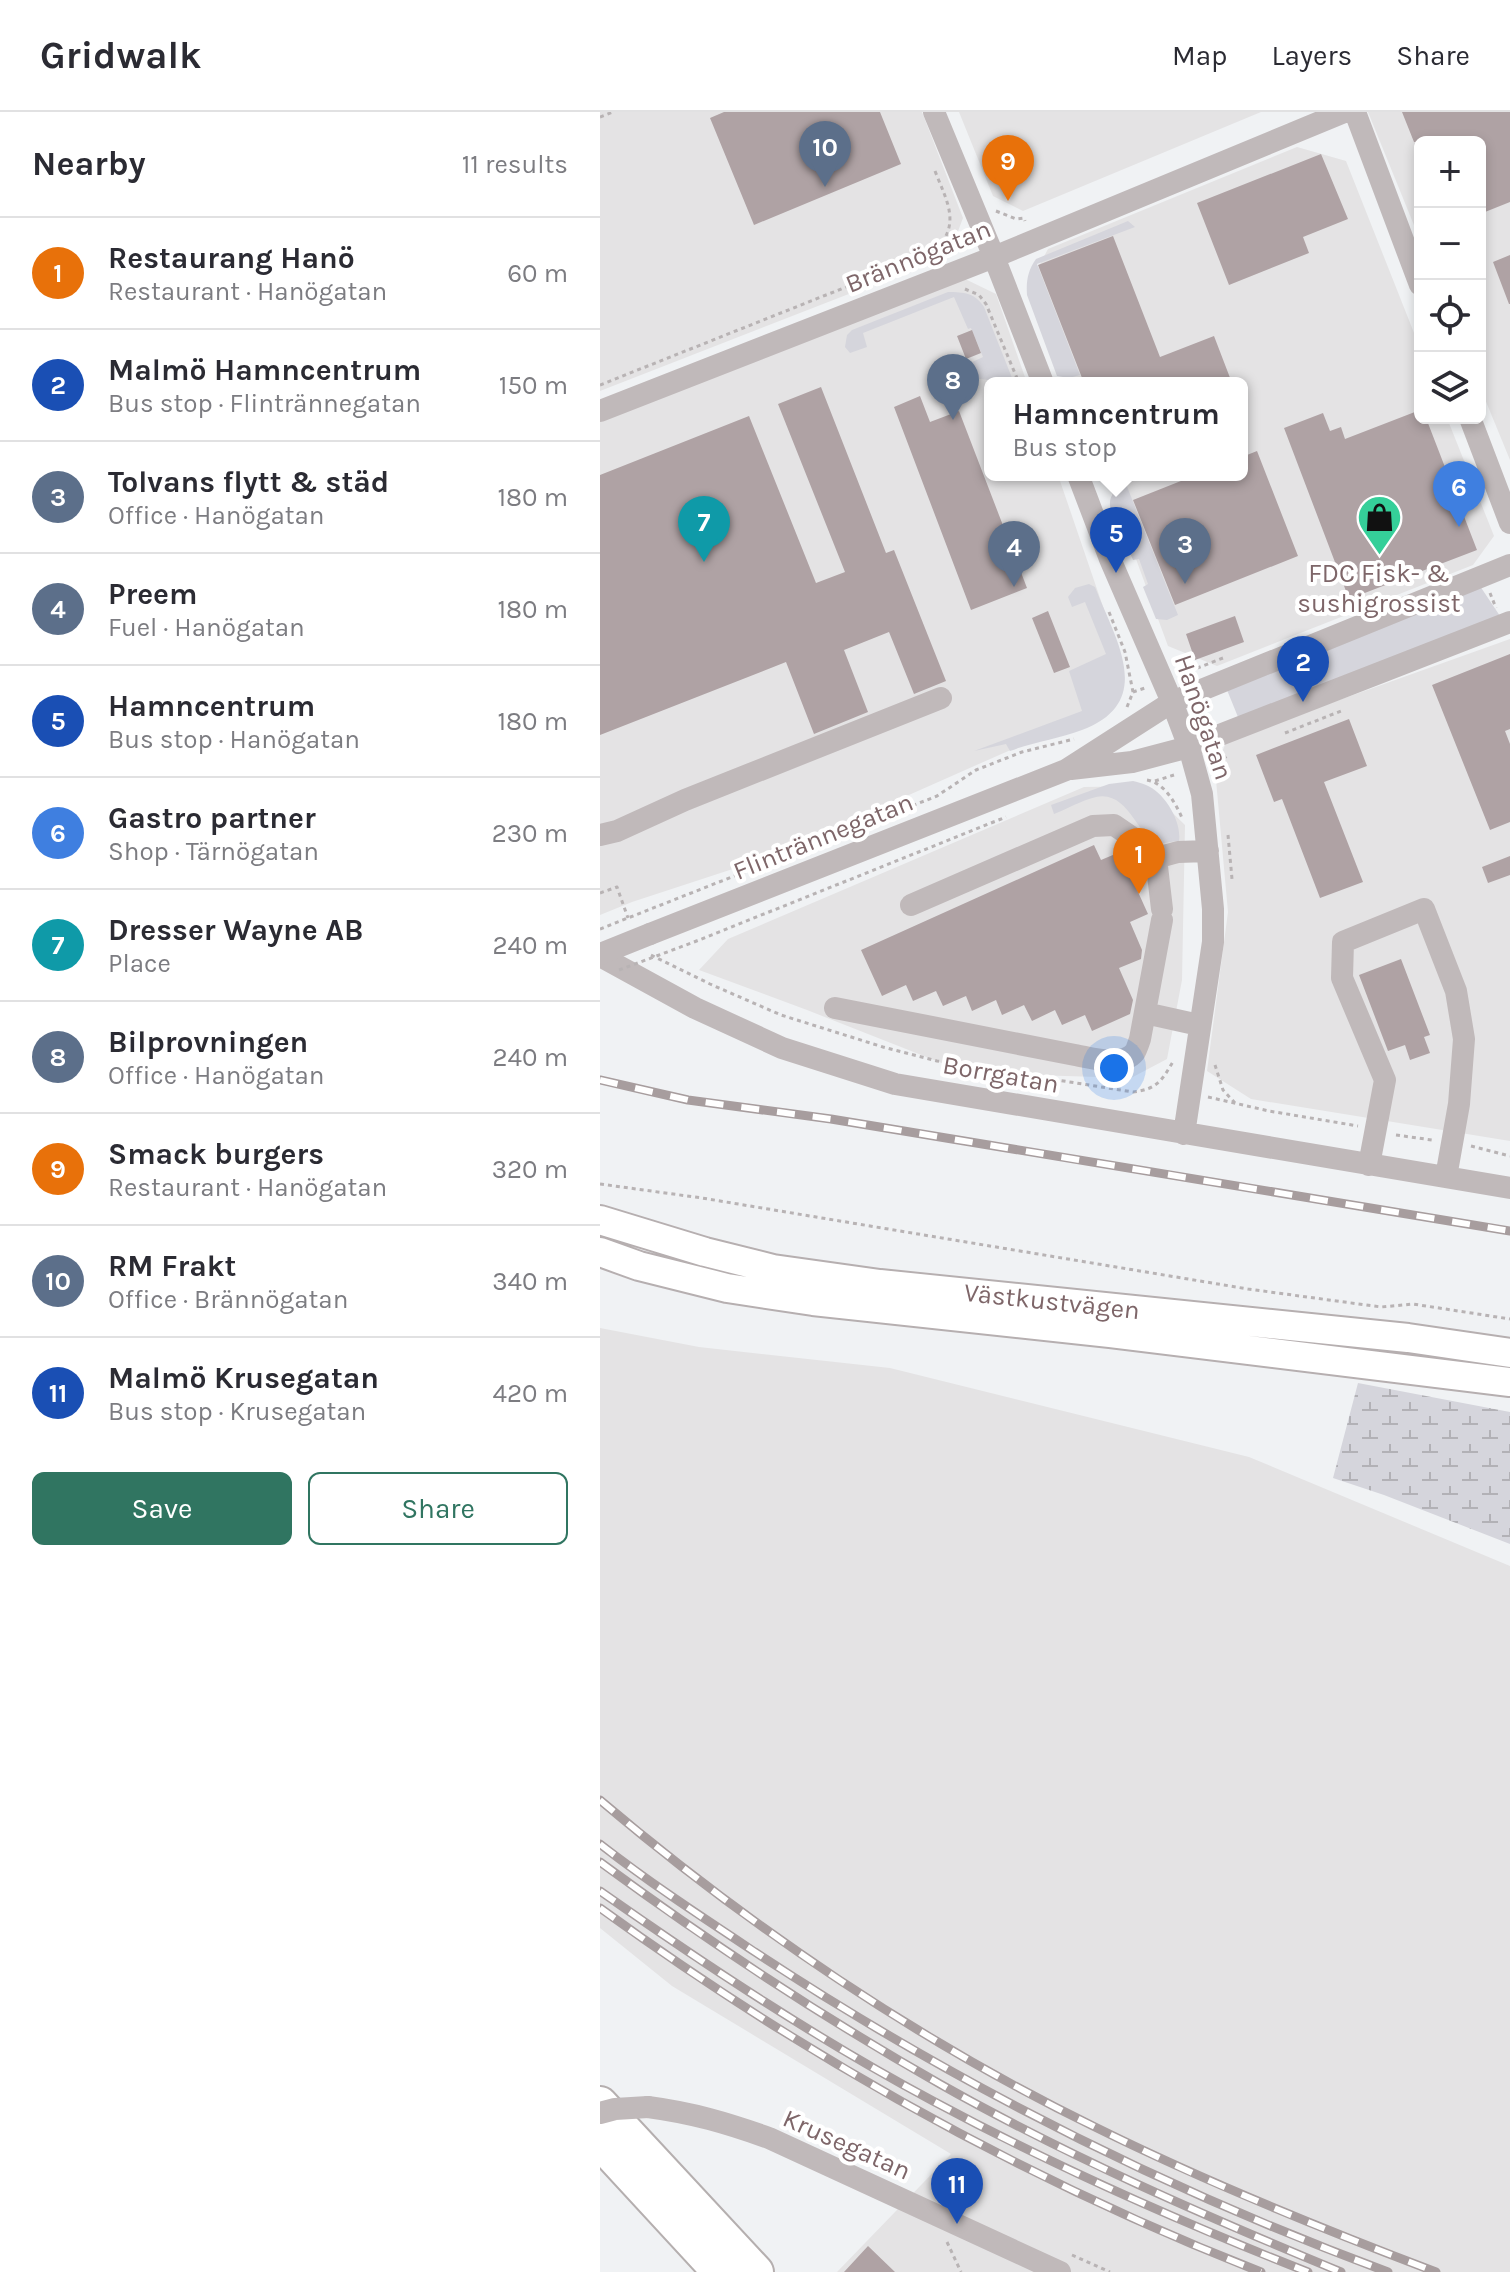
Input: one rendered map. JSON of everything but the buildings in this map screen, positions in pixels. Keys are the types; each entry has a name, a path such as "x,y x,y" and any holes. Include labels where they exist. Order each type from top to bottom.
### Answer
{"highway":[{"path":"600,2104 756,2272"},
{"path":"600,2142 720,2272"}],"main road":[{"name":"Västkustvägen","path":"600,1220 773,1269 880,1284 1408,1338 1510,1353"},
{"name":"Västkustvägen","path":"600,1252 639,1266 727,1288 813,1301 1110,1333 1510,1382"}],"street":[{"path":"934,112 1041,377"},
{"name":"Brännögatan","path":"600,411 994,257 1344,112"},
{"path":"1355,112 1418,280"},
{"path":"1472,424 1510,523"},
{"name":"Hanögatan","path":"1080,481 1110,559 1172,702 1202,794 1200,851 1213,909 1213,942 1184,1134"},
{"name":"Flintrännegatan","path":"604,961 650,934 1066,770 1211,674 1510,565"},
{"name":"Flintrännegatan","path":"1066,770 1132,762 1189,747 1506,623"},
{"path":"600,835 617,831 685,800 941,698"},
{"path":"835,1008 1110,1061 1125,1059 1136,1052 1162,914 1156,858 1114,825 1093,826 911,905"},
{"path":"1156,858 1200,851"},
{"path":"1369,1165 1385,1080 1342,978 1343,942 1424,909 1456,991 1464,1039 1459,1104 1446,1177"},
{"name":"Borrgatan","path":"604,961 782,1048 895,1084 1510,1188"},
{"path":"1145,1013 1199,1025"},
{"name":"Krusegatan","path":"600,2113 648,2107 721,2121 769,2138 1060,2272"}],"path":[{"path":"600,117 613,112"},
{"path":"600,385 934,252"},
{"path":"1483,576 1506,623"},
{"path":"600,929 937,796 976,770 1022,752 1076,739"},
{"path":"976,770 980,778"},
{"path":"1138,778 1155,781 1175,803 1200,851"},
{"path":"604,961 694,942 1012,815"},
{"path":"600,893 617,887 628,918"},
{"path":"600,1184 702,1198 1248,1289 1381,1307 1413,1304 1510,1319"},
{"path":"944,2234 961,2272"}],"shaded area":[{"path":"600,112 922,112 963,218 949,255 600,391"},
{"path":"959,112 1261,112 1023,211 993,196"},
{"path":"1368,112 1510,112 1510,460 1486,402 1486,136 1414,136 1414,225"},
{"path":"1297,147 1346,161 1414,333 1414,424 1449,424 1494,536 1473,565 1217,666 1168,646 1107,481 1248,481 1248,377 1069,377 1032,279 1048,249"},
{"path":"963,278 996,294 1025,377 984,377 984,481 1060,481 1112,633 1112,700 1051,732 769,857 600,915 600,419"},
{"path":"1510,639 1510,1141 1251,1099 1207,1071 1228,912 1215,769 1227,740"},
{"path":"1145,786 1185,825 1182,980 1167,1059 1131,1078 967,1073 699,970 728,939 1084,787"},
{"path":"600,1328 699,1347 890,1368 1249,1457 1510,1566 1510,2272 837,2272 951,2154 672,1986 600,1928"}],"green space":[{"path":"1128,221 1135,227 1037,264 1080,375 1057,376 1027,295 1027,280 1036,259"},
{"path":"948,292 969,294 984,307 1012,377 972,378 968,364 983,357 954,297 863,333 867,347 850,353 845,347 847,335 852,330"},
{"path":"1126,484 1178,615 1167,620 1156,619 1143,587 1148,584 1139,559 1133,560 1110,506 1114,493"},
{"path":"1089,584 1095,587 1112,627 1124,668 1124,686 1118,703 1105,718 1073,733 1010,751 1006,744 974,751 1082,711 1069,671 1106,654 1085,602 1072,607 1068,597 1075,588"},
{"path":"1480,586 1500,616 1238,717 1227,690"},
{"path":"1133,781 1153,789 1165,801 1175,816 1179,841 1162,843 1152,840 1125,808 1108,797 1091,798 1054,814 1051,805 1109,784"},
{"path":"1358,1383 1510,1412 1510,1544 1333,1478"}],"railway":[{"path":"600,1080 688,1100 831,1119 1510,1231"},
{"path":"600,1800 715,1892 776,1936 901,2020 965,2058 1030,2094 1179,2167 1436,2272"},
{"path":"600,1844 696,1913 830,2000 983,2089 1223,2206 1388,2272"},
{"path":"600,1862 767,1978 940,2084 1138,2184 1341,2272"},
{"path":"600,1891 763,2001 933,2101 1118,2192 1308,2272"},
{"path":"600,1908 756,2014 919,2111 1087,2197 1261,2272"}],"place":[{"name":"RM Frakt","path":"825,187"},
{"name":"Smack burgers","path":"1008,201"},
{"name":"Bilprovningen","path":"953,420"},
{"name":"Gastro partner","path":"1459,527"},
{"name":"FDC Fisk- & sushigrossist","path":"1379,557"},
{"name":"Dresser Wayne AB","path":"704,562"},
{"name":"Hamncentrum","path":"1116,573"},
{"name":"Tolvans flytt & städ","path":"1185,584"},
{"name":"Preem","path":"1014,587"},
{"name":"Malmö Hamncentrum","path":"1303,702"},
{"name":"Restaurang Hanö","path":"1139,894"},
{"name":"Malmö Krusegatan","path":"957,2224"}]}
